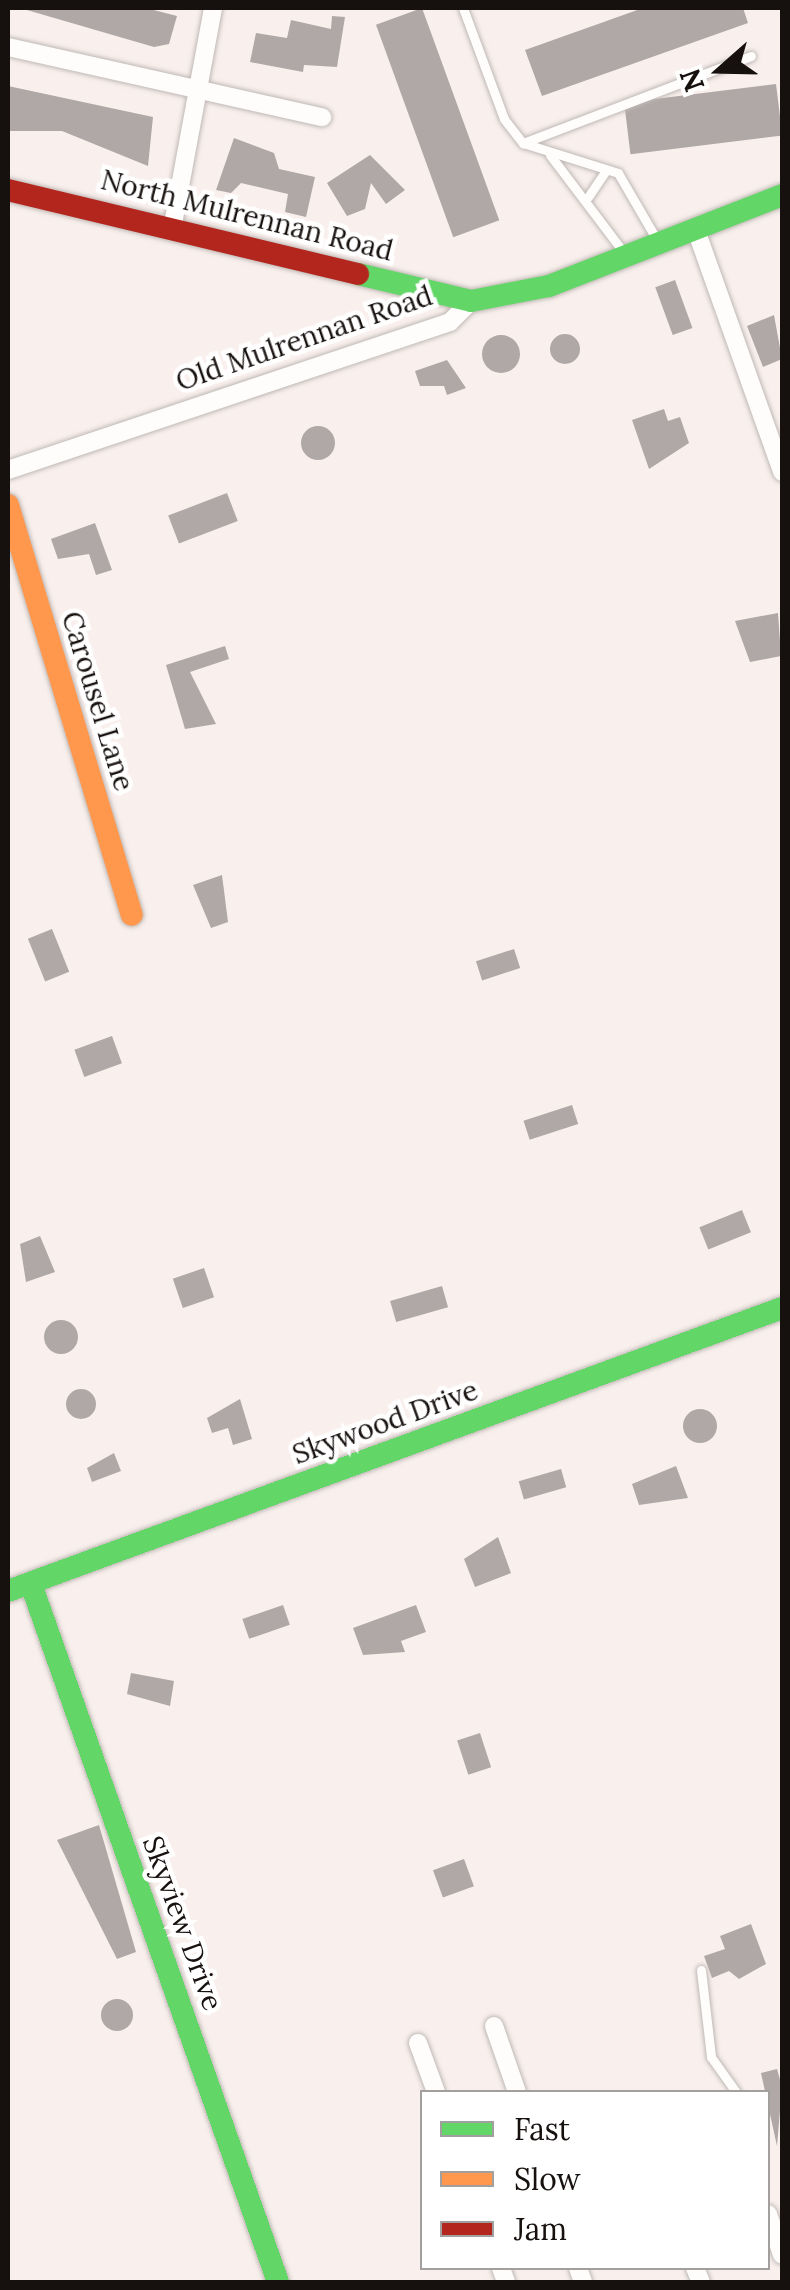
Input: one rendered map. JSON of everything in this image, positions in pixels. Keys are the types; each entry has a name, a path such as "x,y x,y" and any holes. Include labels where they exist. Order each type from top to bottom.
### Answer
{"street":[{"path":"172,224 201,92 213,8"},
{"path":"8,46 322,117"},
{"name":"North Mulrennan Road","path":"8,190 172,224 471,300"},
{"name":"Old Mulrennan Road","path":"8,470 450,322 471,300 531,291 782,194"},
{"path":"696,230 782,472"},
{"name":"Carousel Lane","path":"8,505 132,915"},
{"name":"Skywood Drive","path":"8,1591 782,1308"},
{"name":"Skyview Drive","path":"31,1584 278,2282"},
{"path":"494,2026 516,2090"},
{"path":"418,2044 435,2090"},
{"path":"770,2220 782,2255"}],"lane":[{"path":"463,8 504,118 523,143 618,173 660,244"},
{"path":"523,143 752,56"},
{"path":"548,153 588,197 626,256"},
{"path":"588,197 606,170"},
{"path":"701,1970 710,2057 735,2090"}],"building":[{"path":"20,8 146,8 177,16 169,44 154,47"},
{"path":"422,8 499,220 453,237 376,25"},
{"path":"643,8 743,8 748,23 542,96 525,50"},
{"path":"332,16 345,17 337,67 304,65 303,72 250,62 256,33 287,38 291,20 331,29"},
{"path":"776,84 782,136 630,154 624,103"},
{"path":"8,86 153,117 148,166 62,131 8,131"},
{"path":"234,138 274,153 279,169 315,177 306,217 285,212 288,194 241,183 231,193 216,190"},
{"path":"370,155 405,190 386,204 371,183 365,209 347,216 327,183"},
{"path":"675,280 692,328 673,335 655,287"},
{"path":"774,315 782,359 763,367 747,326"},
{"path":"565,334 576,338 580,349 576,360 565,364 554,360 550,349 554,338"},
{"path":"501,335 514,341 520,354 514,367 501,373 488,367 482,354 488,341"},
{"path":"447,360 466,388 447,395 444,386 420,386 415,371"},
{"path":"664,409 668,421 680,417 689,443 649,469 632,420"},
{"path":"318,426 330,431 335,443 330,455 318,460 306,455 301,443 306,431"},
{"path":"227,493 238,521 179,544 168,516"},
{"path":"95,523 112,570 96,575 89,554 58,559 51,539"},
{"path":"778,613 781,656 750,662 735,621"},
{"path":"225,646 229,659 190,672 216,724 185,729 166,665"},
{"path":"222,875 228,922 211,928 193,885"},
{"path":"52,929 69,972 45,981 28,939"},
{"path":"514,949 520,968 482,980 476,961"},
{"path":"112,1036 122,1063 84,1077 74,1050"},
{"path":"572,1105 578,1124 530,1140 523,1121"},
{"path":"742,1210 751,1232 708,1249 699,1227"},
{"path":"40,1236 55,1272 26,1282 20,1244"},
{"path":"204,1268 214,1297 183,1308 173,1279"},
{"path":"442,1286 448,1307 396,1322 390,1301"},
{"path":"61,1320 73,1325 78,1337 73,1349 61,1354 49,1349 44,1337 49,1325"},
{"path":"81,1389 92,1393 96,1404 92,1415 81,1419 70,1415 66,1404 70,1393"},
{"path":"240,1399 252,1439 233,1445 228,1428 212,1433 207,1418"},
{"path":"700,1409 712,1414 717,1426 712,1438 700,1443 688,1438 683,1426 688,1414"},
{"path":"114,1453 121,1471 92,1482 87,1468"},
{"path":"676,1466 688,1498 639,1505 632,1484"},
{"path":"561,1469 566,1487 524,1499 519,1481"},
{"path":"498,1537 511,1573 475,1587 464,1559"},
{"path":"283,1605 290,1625 249,1639 242,1619"},
{"path":"416,1605 426,1632 401,1641 405,1652 363,1655 353,1628"},
{"path":"131,1673 174,1681 170,1706 127,1694"},
{"path":"480,1733 491,1767 468,1775 457,1740"},
{"path":"99,1825 136,1952 117,1959 57,1840"},
{"path":"464,1859 474,1886 443,1898 433,1870"},
{"path":"751,1924 766,1964 739,1979 729,1971 712,1978 704,1956 725,1949 720,1936"},
{"path":"117,1999 128,2004 133,2015 128,2026 117,2031 106,2026 101,2015 106,2004"},
{"path":"777,2069 782,2087 777,2146 770,2090 765,2090 761,2073"}],"traffic: fast":[{"path":"358,274 471,301 549,286 782,195"},
{"path":"8,1591 782,1308"},
{"path":"31,1584 278,2282"}],"traffic: slow":[{"path":"8,505 132,915"}],"traffic: jam":[{"path":"8,190 358,274"}]}
